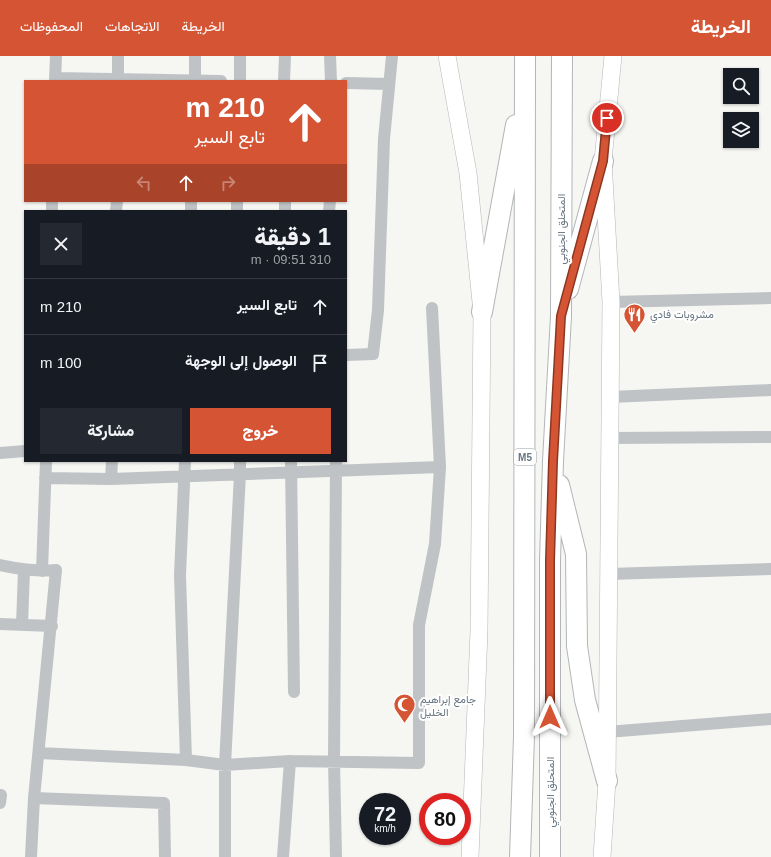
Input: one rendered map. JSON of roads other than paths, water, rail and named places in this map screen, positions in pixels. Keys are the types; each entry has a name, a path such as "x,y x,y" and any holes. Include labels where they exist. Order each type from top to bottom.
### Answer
{"highway":[{"name":"M5","path":"520,857 524,736 525,56"},
{"name":"المتحلق الجنوبي","path":"550,857 550,561 553,461 561,316 562,56"},
{"path":"482,312 516,125 526,90"},
{"path":"561,316 603,161"},
{"path":"553,461 576,554 577,646 585,700 607,781"}],"main road":[{"path":"447,56 468,173 482,312 479,631 470,857"},
{"path":"602,857 607,781 611,397 611,302 603,161 613,56"}],"street":[{"path":"56,56 56,80 118,80 118,56"},
{"path":"195,56 195,80"},
{"path":"240,56 240,80"},
{"path":"284,80 285,56"},
{"path":"330,56 331,80"},
{"path":"347,355 372,354 378,310 384,139 392,56"},
{"path":"347,83 389,84"},
{"path":"611,302 771,298"},
{"path":"39,753 186,760 225,765 290,761 419,763 420,625 435,544 440,467 432,308"},
{"path":"611,397 771,390"},
{"path":"610,438 771,437"},
{"path":"0,453 24,451"},
{"path":"42,571 46,462"},
{"path":"111,478 112,462"},
{"path":"185,462 180,575 186,760"},
{"path":"225,857 225,765 240,462"},
{"path":"336,466 334,761 336,857"},
{"path":"45,478 111,478 240,474 291,467 440,467"},
{"path":"291,467 294,692"},
{"path":"0,566 24,570 56,570 52,626 34,798 31,857"},
{"path":"609,574 771,569"},
{"path":"22,625 24,570"},
{"path":"0,624 52,626"},
{"path":"607,732 771,719"},
{"path":"283,857 290,761"},
{"path":"34,798 164,803 164,857"}],"place":[{"name":"مشروبات فادي","path":"635,334"},
{"name":"جامع إبراهيم الخليل","path":"404,724"}]}
